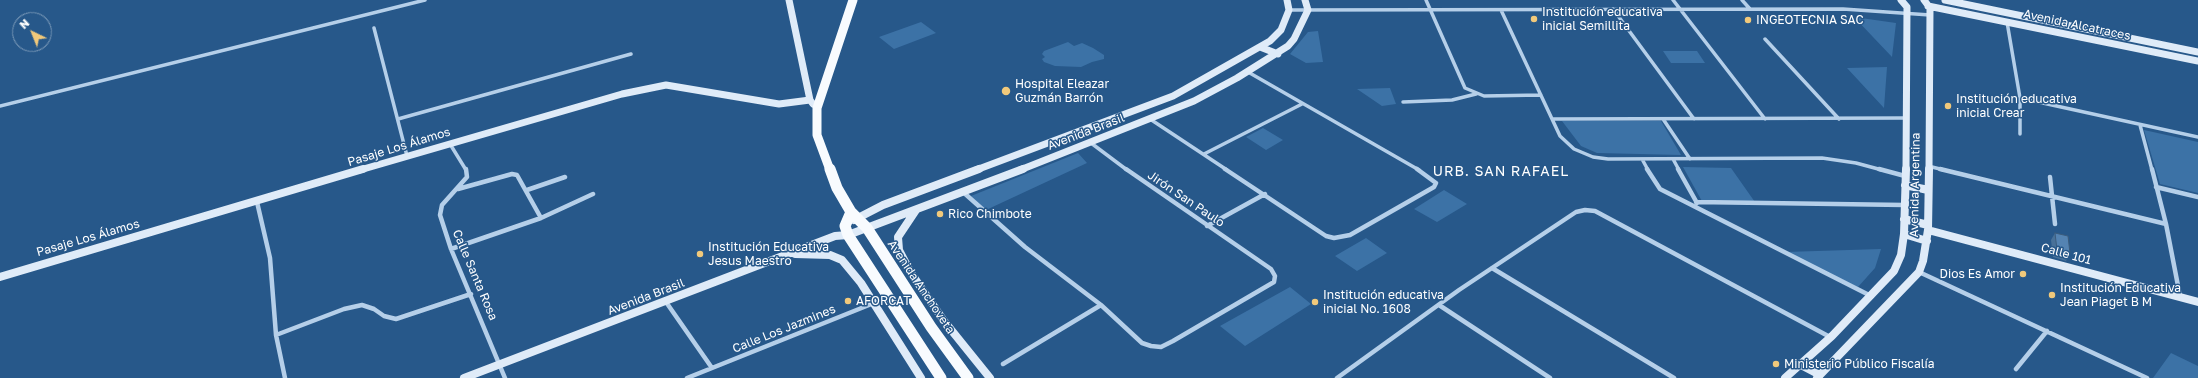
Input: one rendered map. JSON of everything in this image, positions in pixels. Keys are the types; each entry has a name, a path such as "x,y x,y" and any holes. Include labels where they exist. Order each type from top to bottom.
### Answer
{"main road":[{"path":"789,0 813,104"},
{"name":"Avenida Anchoveta","path":"852,0 813,104 817,135 837,188 855,215 867,228 931,327 968,378"},
{"path":"1287,0 1289,10"},
{"path":"1305,0 1308,10"},
{"path":"1901,0 1907,10"},
{"path":"1945,0 2198,52"},
{"name":"Avenida Argentina","path":"1818,377 1919,272 1927,241 1928,228 1930,15 1926,3"},
{"name":"Avenida Alcatraces","path":"1926,3 2007,22 2198,61"},
{"name":"Avenida Brasil","path":"855,215 1173,96 1260,47 1281,30 1289,10"},
{"name":"Avenida Brasil","path":"464,378 666,302 846,231 867,228 1091,144 1194,101 1278,54 1294,39 1308,10"},
{"name":"Avenida Argentina","path":"1785,378 1872,296 1894,271 1901,255 1904,234 1905,205 1907,10"},
{"path":"1260,47 1278,54"},
{"name":"Pasaje Los Álamos","path":"0,277 257,202 407,156 622,94 666,85 764,103 813,104"},
{"path":"1905,185 1928,190"},
{"path":"917,209 898,237 899,250 911,273 944,321 990,378"},
{"path":"855,215 846,231 888,300 941,378"},
{"name":"Calle 101","path":"1904,219 1928,228 2198,302"},
{"path":"1904,234 1927,241"},
{"path":"790,254 830,255 842,260 861,283 921,378"},
{"path":"1799,364 1818,377"}],"street":[{"path":"0,106 425,0"},
{"path":"1426,0 1461,82 1465,88 1476,94 1497,97 1541,95"},
{"path":"1674,0 1765,119"},
{"path":"1742,0 1750,9"},
{"path":"1289,10 1613,9 1682,11 1843,9 1907,10 1930,15"},
{"path":"1613,9 1694,119"},
{"path":"1501,10 1560,136 1574,149 1593,157 1642,159 1822,158 1856,163 1905,176"},
{"path":"2007,22 2020,98 2020,134"},
{"path":"374,28 407,156"},
{"path":"1765,38 1839,119"},
{"path":"398,119 631,54"},
{"path":"1150,119 1265,194 1326,236 1334,238 1342,238 1429,190 1436,183 1429,176 1248,72"},
{"path":"1403,102 1457,99 1476,94"},
{"path":"2020,98 2198,138"},
{"path":"1204,154 1302,104"},
{"path":"1552,119 1906,118"},
{"path":"1662,119 1690,159"},
{"path":"2140,125 2166,224 2180,297"},
{"name":"Calle Santa Rosa","path":"450,144 466,167 468,177 442,205 440,215 451,249 492,343 505,378"},
{"name":"Jirón San Paulo","path":"1091,144 1271,270 1274,276 1274,282 1161,346 1151,346 1142,343 1101,305"},
{"path":"1642,159 1655,184 1660,189 1872,296"},
{"path":"1673,159 1699,209"},
{"path":"1928,166 2166,224"},
{"path":"456,190 512,174 517,175 527,190 541,218"},
{"path":"527,190 565,177"},
{"path":"2050,177 2055,224"},
{"path":"2156,187 2198,197"},
{"path":"963,192 1025,247 1101,305 1003,364"},
{"path":"451,249 541,218 593,194"},
{"path":"1207,226 1265,194"},
{"path":"257,202 270,258 276,335 285,378"},
{"path":"1696,202 1905,205"},
{"path":"1337,378 1492,268 1576,212 1595,211 1830,337"},
{"path":"1492,268 1674,378"},
{"path":"1919,272 2146,378"},
{"path":"276,335 344,309 362,305 374,308 384,316 396,318 470,294"},
{"name":"Calle Los Jazmines","path":"687,378 874,304 888,300"},
{"path":"666,302 712,368"},
{"path":"1440,306 1550,378"},
{"path":"2016,369 2047,331"}],"shaded area":[{"path":"1854,17 1896,23 1892,57"},
{"path":"921,22 936,33 894,49 879,37"},
{"path":"1318,31 1323,62 1306,63 1290,54 1308,32"},
{"path":"1068,42 1074,46 1082,43 1093,48 1104,55 1104,59 1081,67 1055,66 1044,62 1042,59 1045,57 1042,54 1044,51"},
{"path":"1663,51 1697,51 1705,63 1671,63"},
{"path":"1887,67 1884,108 1847,68"},
{"path":"1390,88 1396,104 1382,106 1357,89"},
{"path":"1562,121 1661,121 1681,155 1597,153 1581,146"},
{"path":"1263,128 1283,140 1266,150 1246,137"},
{"path":"2144,130 2198,142 2198,193 2160,184"},
{"path":"1078,153 1087,163 986,210 971,196"},
{"path":"1683,167 1731,168 1757,205 1703,203"},
{"path":"1444,190 1467,204 1437,222 1414,209"},
{"path":"1366,238 1387,253 1357,271 1335,256"},
{"path":"1881,249 1875,268 1858,287 1785,252"},
{"path":"1290,287 1311,304 1245,346 1220,326"},
{"path":"2171,353 2198,366 2198,378 2153,378"}],"building":[{"path":"2055,233 2068,236 2070,253 2057,250"}],"place":[{"name":"Institución educativa inicial Semillita","path":"1534,19"},
{"name":"INGEOTECNIA SAC","path":"1748,20"},
{"name":"Hospital Eleazar Guzmán Barrón","path":"1006,91"},
{"name":"Institución educativa inicial Crear","path":"1948,106"},
{"name":"Rico Chimbote","path":"940,214"},
{"name":"Institución Educativa Jesus Maestro","path":"700,254"},
{"name":"Dios Es Amor","path":"2023,274"},
{"name":"Institución Educativa Jean Piaget B M","path":"2052,295"},
{"name":"AFORCAT","path":"848,301"},
{"name":"Institución educativa inicial No. 1608","path":"1315,302"},
{"name":"Ministerio Público Fiscalía","path":"1776,364"}],"district":[{"name":"URB. SAN RAFAEL","path":"1501,172"}]}
